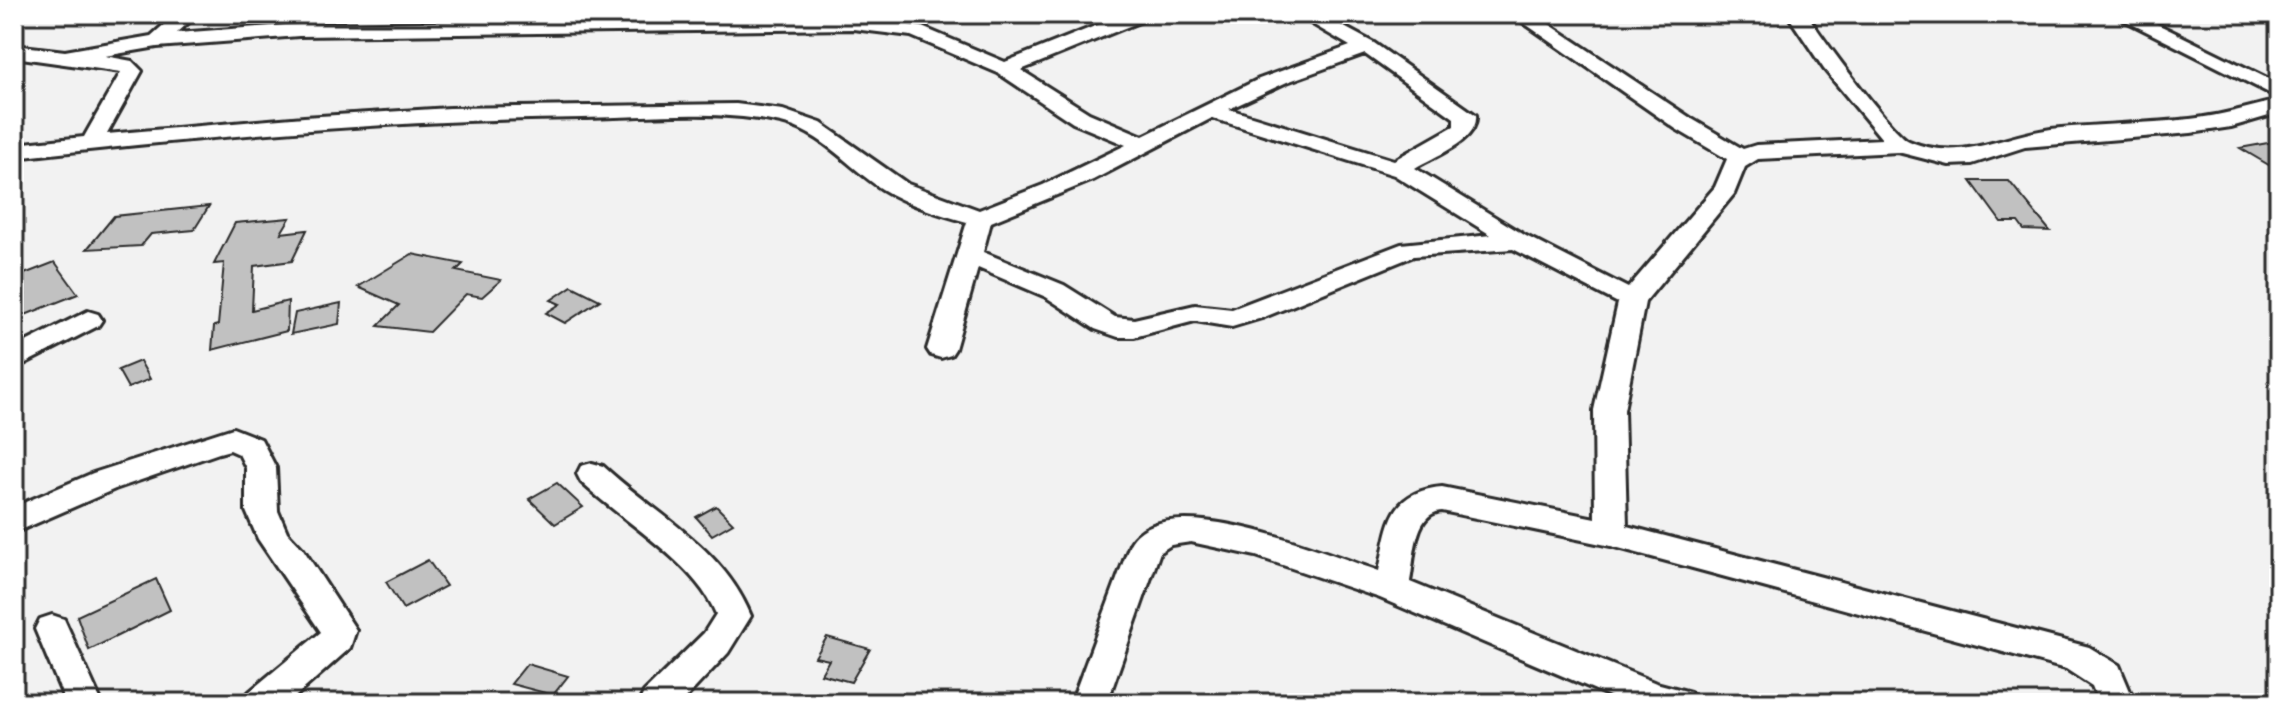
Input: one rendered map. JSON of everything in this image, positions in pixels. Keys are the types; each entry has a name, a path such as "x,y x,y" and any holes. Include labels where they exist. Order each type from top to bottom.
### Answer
{"street":[{"path":"157,41 188,14"},
{"path":"897,27 919,14"},
{"path":"1005,69 1142,14"},
{"path":"1305,14 1367,47 1465,115 1463,130 1401,166 1402,170"},
{"path":"1521,14 1673,116 1741,157"},
{"path":"1797,14 1811,41 1869,106 1898,145"},
{"path":"2122,14 2279,92"},
{"path":"62,58 157,41 299,30 368,21 687,18 853,23 897,27 1005,69 1081,118 1146,146"},
{"path":"14,151 219,128 541,111 713,111 782,116 814,126 892,185 923,200 980,218 1054,192 1302,69 1367,47"},
{"path":"14,51 125,65 132,71 92,142"},
{"path":"1611,534 1609,410 1632,300 1726,189 1734,165 1741,157 1756,152 1898,145 1949,158 1972,157 2021,141 2191,126 2231,120 2279,106"},
{"path":"1212,111 1402,170 1517,241 1632,300"},
{"path":"1113,134 1118,160"},
{"path":"941,349 980,218"},
{"path":"968,255 1055,291 1105,323 1118,328 1134,328 1195,313 1232,318 1253,312 1410,249 1517,241"},
{"path":"14,360 88,320"},
{"path":"14,521 104,481 211,445 233,439 250,447 261,468 262,511 274,539 291,558 339,630 338,638 262,703"},
{"path":"592,474 642,518 677,541 729,599 734,616 716,643 657,703"},
{"path":"1392,589 1407,517 1424,500 1442,499 1611,534 2076,657 2106,676 2117,703"},
{"path":"1089,703 1146,544 1164,534 1191,530 1258,544 1392,589 1661,701"},
{"path":"52,629 84,703"}],"building":[{"path":"2279,141 2279,171 2240,148"},
{"path":"1971,181 2009,181 2050,231 2024,230 2018,222 2001,222"},
{"path":"209,206 194,230 151,234 141,246 87,249 114,216"},
{"path":"290,218 281,233 307,230 292,261 254,266 252,310 288,301 287,331 212,350 214,326 218,325 224,263 214,264 235,223"},
{"path":"412,254 463,264 456,271 501,280 482,297 466,294 429,332 378,326 399,305 358,287"},
{"path":"55,262 78,294 20,317 14,308 14,298 25,294 14,278"},
{"path":"572,286 600,300 565,323 546,313 560,304 551,300"},
{"path":"341,303 339,324 291,334 295,313"},
{"path":"140,361 150,379 128,388 118,370"},
{"path":"557,483 583,507 555,524 529,499"},
{"path":"716,506 733,523 712,535 696,517"},
{"path":"428,560 446,586 403,609 386,582"},
{"path":"156,579 170,610 89,650 77,616"},
{"path":"827,637 870,649 851,682 821,674 829,660 815,657"},
{"path":"527,664 568,676 553,695 511,684"}]}
